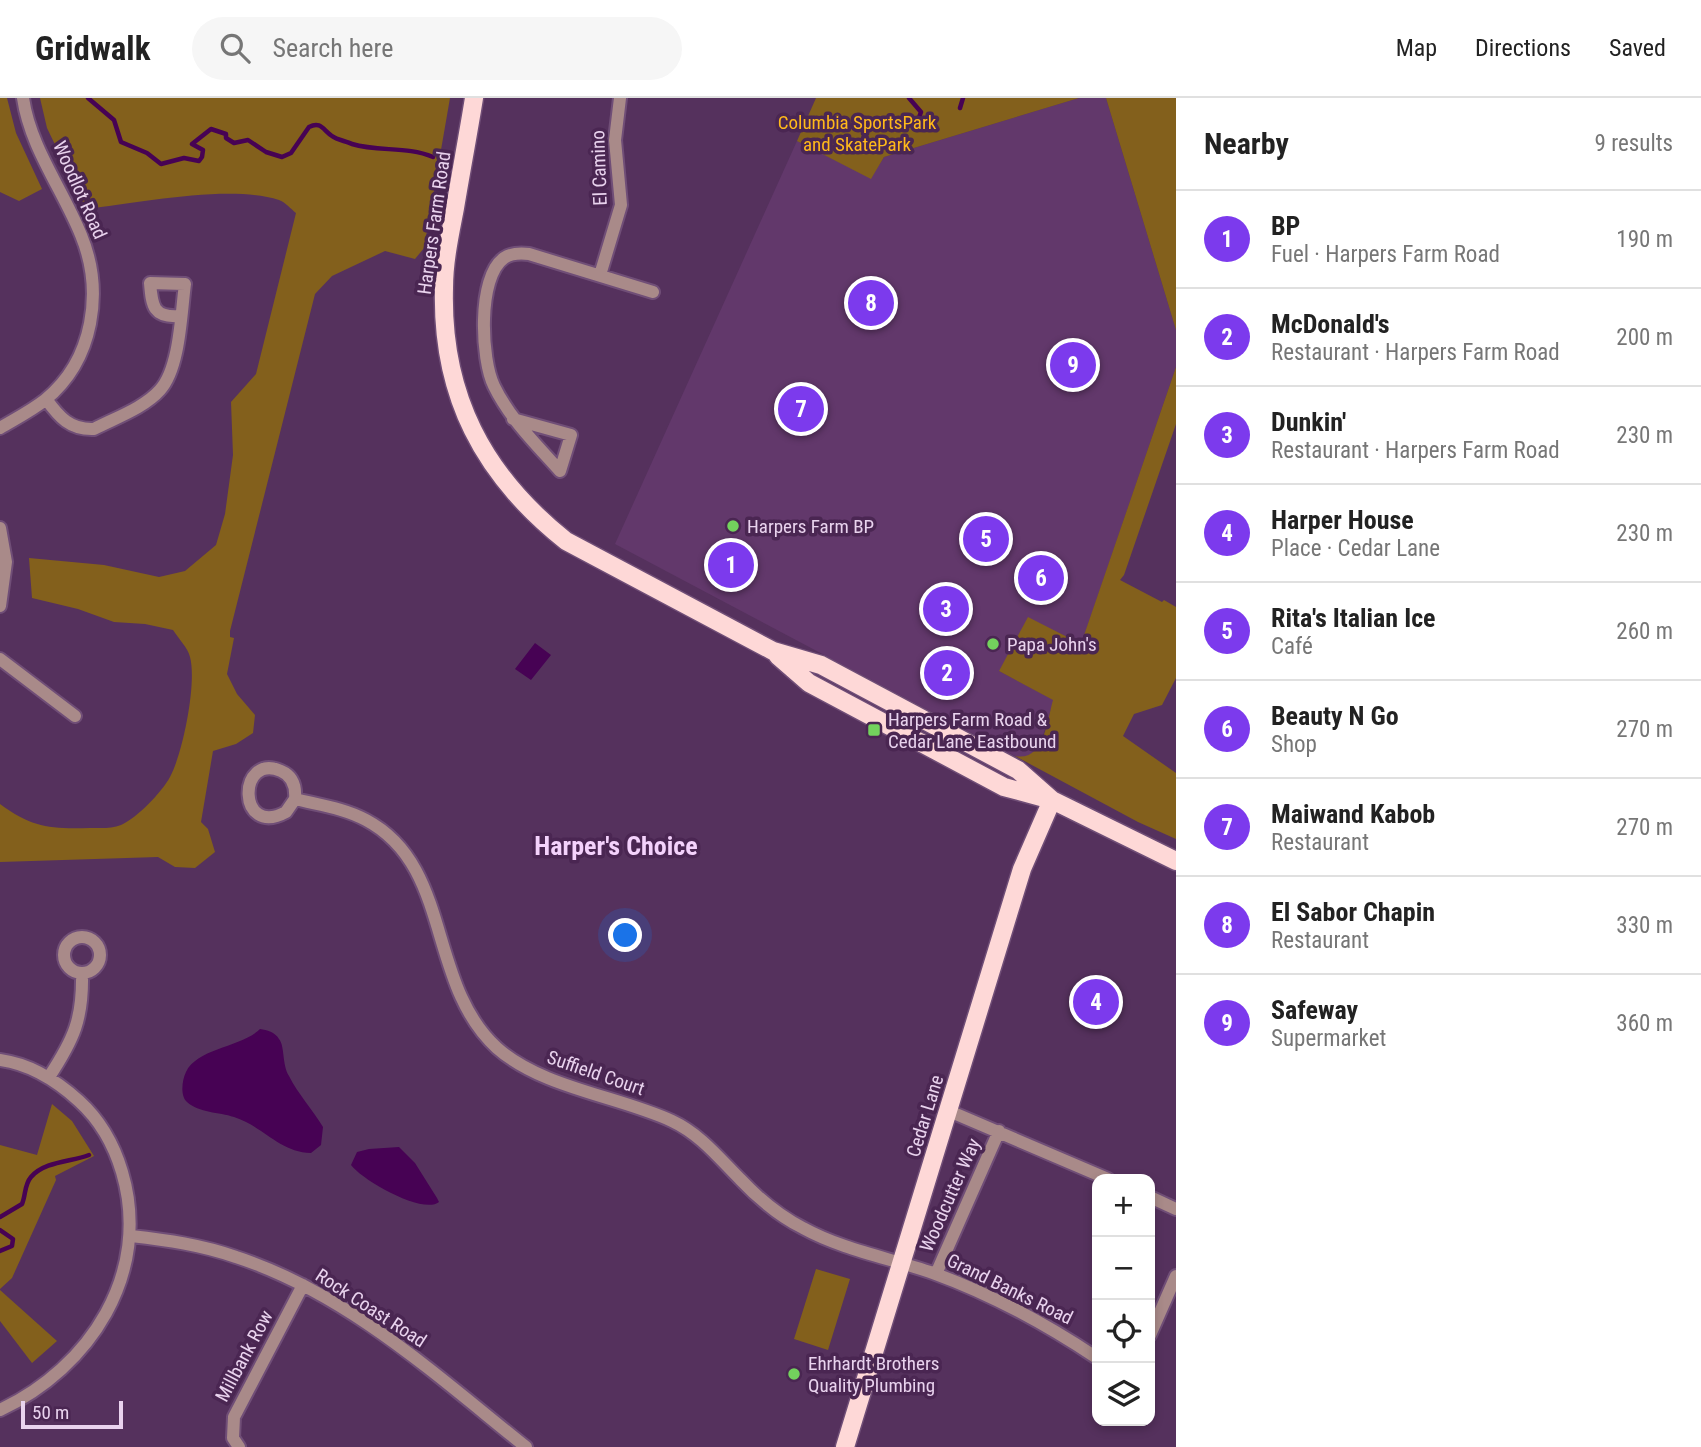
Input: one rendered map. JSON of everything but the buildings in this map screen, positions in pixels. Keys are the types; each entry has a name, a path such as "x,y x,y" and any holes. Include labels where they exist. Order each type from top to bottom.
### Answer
{"main road":[{"name":"Harpers Farm Road","path":"474,98 447,255 444,287 446,352 459,402 475,437 495,470 516,496 538,519 566,541 773,651 821,665 1018,770 1052,800 1176,861"},
{"name":"Cedar Lane","path":"845,1447 1022,869 1052,800"}],"street":[{"name":"Woodlot Road","path":"0,428 46,399 73,367 91,326 94,303 89,255 30,126 23,98"},
{"name":"El Camino","path":"600,275 621,205 614,140 620,98"},
{"path":"513,419 571,435 560,471 513,419 493,385 486,362 487,292 496,266 505,257 517,253 529,254 653,292"},
{"path":"46,399 70,425 94,429 151,398 161,389 171,369 180,316"},
{"path":"0,528 6,562 0,606"},
{"path":"0,659 75,716"},
{"name":"Suffield Court","path":"295,799 337,808 365,819 393,838 406,852 424,886 459,997 480,1030 498,1049 542,1076 676,1123 702,1140 765,1203 802,1228 824,1238 902,1262"},
{"path":"49,1077 66,1052 78,1022 82,973"},
{"path":"0,1060 27,1067 49,1077 86,1107 112,1144 126,1186 131,1236 120,1281 110,1304 85,1343 59,1373 41,1388 0,1410"},
{"path":"949,1111 1097,1174"},
{"name":"Woodcutter Way","path":"936,1274 999,1131"},
{"path":"1155,1199 1176,1209"},
{"name":"Rock Coast Road","path":"131,1236 206,1248 239,1257 303,1285 343,1307 406,1352 526,1447"},
{"name":"Grand Banks Road","path":"902,1262 936,1274 1035,1319 1092,1355"},
{"path":"1155,1324 1176,1276"},
{"name":"Millbank Row","path":"239,1447 233,1438 234,1417 303,1285"}],"shaded area":[{"path":"1079,98 1106,98 1176,330 1176,367 1081,645 999,671 1054,700 1040,745 1035,753 1023,758 615,544 797,141 871,178 884,157"},
{"path":"535,643 551,655 531,680 515,669"},
{"path":"260,1029 273,1033 279,1039 289,1076 323,1127 321,1145 311,1153 300,1152 280,1144 254,1126 234,1117 192,1106 183,1096 183,1079 192,1064"},
{"path":"399,1147 415,1163 439,1202 431,1205 407,1200 379,1187 351,1165 357,1152"}],"green space":[{"path":"0,98 7,98 16,133 42,189 19,201 0,192"},
{"path":"40,98 450,98 424,248 415,259 385,251 332,276 315,294 230,631 230,637 234,638 227,674 237,694 255,715 253,733 236,744 213,751 201,822 208,829 215,852 195,868 175,867 158,857 0,862 0,804 32,822 64,828 114,827 127,822 141,811 161,790 175,766 184,735 192,683 190,657 173,630 145,624 114,622 78,609 32,598 29,558 104,565 159,577 185,571 216,545 225,514 233,455 231,402 256,374 296,213 279,200 236,194 184,196 86,209 47,128"},
{"name":"Columbia SportsPark and SkatePark","path":"816,98 1079,98 884,157 871,179 797,141"},
{"path":"1106,98 1176,98 1176,330"},
{"path":"1176,367 1176,424 1120,580 1176,607 1176,678 1162,705 1134,714 1123,736 1176,773 1176,839 1138,822 1015,756 1032,753 1038,746 1046,729 1053,700 999,671 1028,617 1081,644"},
{"path":"52,1104 72,1121 94,1156 55,1176 56,1180 12,1278 0,1289 0,1145 37,1155"},
{"path":"816,1269 850,1279 828,1350 794,1339"},
{"path":"0,1290 57,1341 32,1363 0,1321"}],"waterway":[{"path":"88,98 114,120 121,142 147,153 161,164 184,158 199,161 203,150 192,144 211,129 226,134 226,138 234,143 248,140 266,152 282,157 291,153 309,127 316,125 334,137 352,144 413,151 433,157"},
{"path":"909,98 921,112 917,123"},
{"path":"960,108 963,98"},
{"path":"0,1217 22,1204 27,1183 37,1172 51,1165 89,1155"},
{"path":"0,1230 13,1239 12,1246 0,1251"}],"place":[{"name":"El Sabor Chapin","path":"871,303"},
{"name":"Safeway","path":"1073,365"},
{"name":"Maiwand Kabob","path":"801,409"},
{"name":"Harpers Farm BP","path":"733,526"},
{"name":"Rita's Italian Ice","path":"986,539"},
{"name":"BP","path":"731,565"},
{"name":"Beauty N Go","path":"1041,578"},
{"name":"Dunkin'","path":"946,609"},
{"name":"Papa John's","path":"993,644"},
{"name":"McDonald's","path":"947,673"},
{"name":"Harpers Farm Road & Cedar Lane Eastbound","path":"874,730"},
{"name":"Harper House","path":"1096,1002"},
{"name":"Ehrhardt Brothers Quality Plumbing","path":"794,1374"}],"district":[{"name":"Harper's Choice","path":"616,846"}]}
